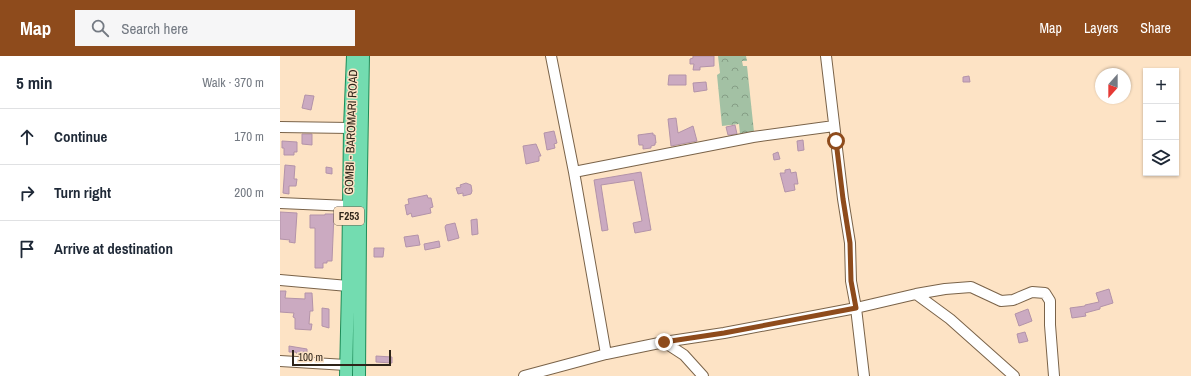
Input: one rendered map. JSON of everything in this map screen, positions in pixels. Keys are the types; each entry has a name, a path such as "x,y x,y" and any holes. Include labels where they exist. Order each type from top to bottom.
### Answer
{"main road":[{"name":"GOMBI - BAROMARI ROAD","path":"346,370 350,128 354,56"},
{"name":"GOMBI - BAROMARI ROAD","path":"359,376 363,56"}],"street":[{"path":"551,56 574,172 606,354"},
{"path":"826,56 850,243 851,281 856,308 864,376"},
{"path":"574,172 753,137 834,126"},
{"path":"280,128 350,128"},
{"path":"280,203 349,206"},
{"path":"280,280 348,286"},
{"path":"530,375 606,354 664,342 724,333 856,308 916,294 971,287 1001,301 1013,300 1032,292 1045,293 1050,301 1050,325 1054,376"},
{"path":"916,294 950,319 1014,376"},
{"path":"664,342 684,355 703,376"},
{"path":"280,361 346,370"}],"green space":[{"path":"718,56 746,56 747,61 742,61 743,66 747,66 754,132 740,134 739,124 722,126 717,75 720,73"}],"building":[{"path":"693,56 714,56 714,66 700,67 700,70 693,70 694,64 690,64 690,59 693,58"},
{"path":"669,75 686,75 686,85 668,85"},
{"path":"969,76 970,82 963,82 963,77"},
{"path":"706,82 707,90 694,92 693,83"},
{"path":"305,95 314,96 311,110 302,108"},
{"path":"676,118 678,133 693,126 697,141 671,146 668,119"},
{"path":"735,125 737,134 728,135 726,127"},
{"path":"554,131 557,143 554,144 555,148 547,150 544,133"},
{"path":"653,133 653,135 655,135 655,145 651,146 651,148 643,149 643,145 639,145 638,135"},
{"path":"302,134 312,134 312,145 302,144"},
{"path":"803,140 804,150 798,151 797,141"},
{"path":"282,141 297,142 297,152 294,152 294,155 284,155"},
{"path":"536,144 541,156 539,156 539,161 526,164 523,146"},
{"path":"778,152 780,159 774,160 773,154"},
{"path":"285,165 295,166 294,179 297,179 296,186 289,186 289,194 283,193"},
{"path":"326,167 332,168 332,174 326,173"},
{"path":"790,169 791,173 796,172 798,184 794,184 795,190 785,192 780,173 785,173 785,170"},
{"path":"641,172 651,230 635,233 633,223 642,221 634,180 601,185 608,230 602,231 594,180"},
{"path":"466,183 471,185 471,194 463,196 463,193 458,194 456,188 461,187 460,185"},
{"path":"427,195 428,198 431,198 433,207 430,208 431,213 412,217 411,213 407,215 405,205 409,204 408,199"},
{"path":"280,212 297,213 295,243 289,242 290,240 280,239"},
{"path":"334,214 332,261 323,263 323,268 315,268 315,228 310,228 310,215"},
{"path":"477,219 478,234 472,235 471,220"},
{"path":"455,223 459,238 448,241 445,227 446,225"},
{"path":"418,235 420,245 406,247 404,237"},
{"path":"439,241 440,247 425,250 424,244"},
{"path":"374,248 384,248 383,257 374,257"},
{"path":"1109,289 1113,303 1100,307 1100,309 1085,313 1086,316 1072,318 1070,308 1099,302 1096,293"},
{"path":"280,291 286,291 285,298 305,299 305,293 312,293 313,311 310,311 309,324 312,324 311,330 295,329 295,318 293,317 294,313 280,312"},
{"path":"322,308 329,309 329,328 322,326"},
{"path":"1028,309 1032,321 1019,326 1015,314"},
{"path":"1025,332 1028,341 1019,343 1017,334"},
{"path":"289,346 307,349 307,352 303,352 303,354 289,352"},
{"path":"376,356 392,357 392,363 376,362"}],"route":[{"path":"664,342 724,333 856,308 851,281 850,243 836,141"}]}
